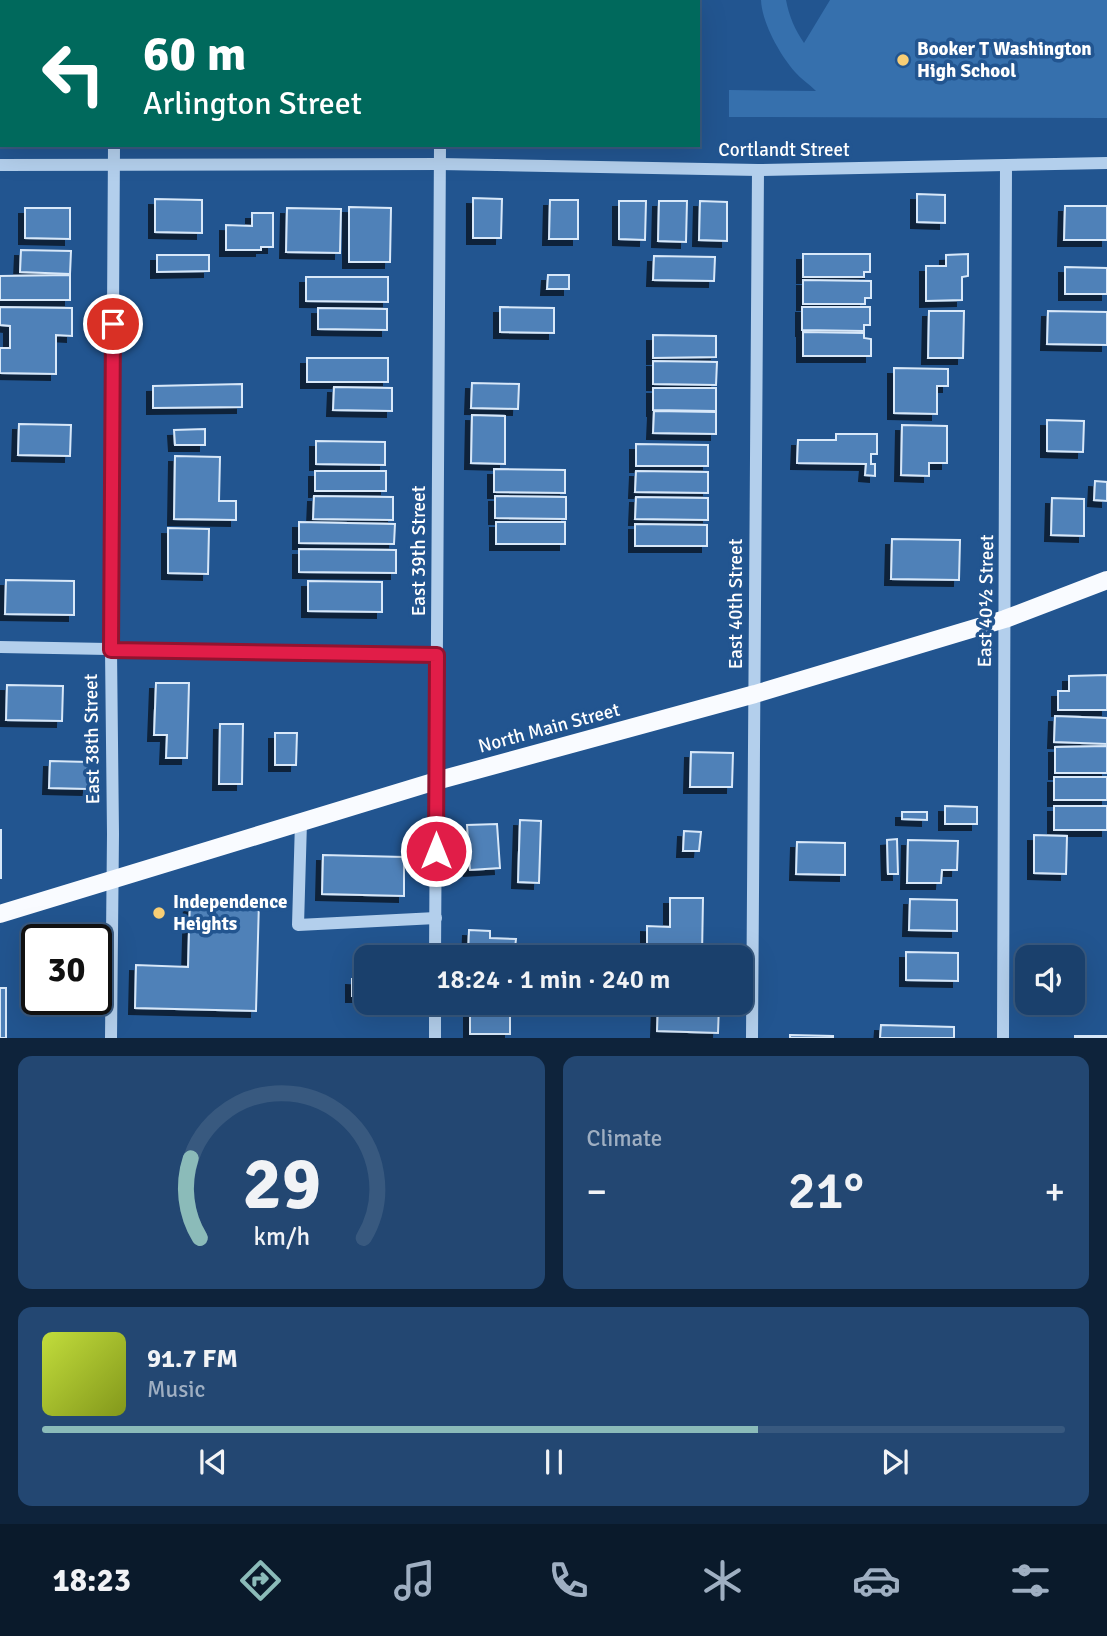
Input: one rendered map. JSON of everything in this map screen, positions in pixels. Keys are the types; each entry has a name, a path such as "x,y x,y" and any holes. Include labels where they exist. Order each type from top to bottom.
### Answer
{"main road":[{"name":"North Main Street","path":"0,914 436,780 755,694 1005,619 1107,580"}],"street":[{"name":"East 38th Street","path":"111,1038 114,147"},
{"name":"East 39th Street","path":"435,945 440,147"},
{"name":"Cortlandt Street","path":"0,165 440,164 758,170 1107,163"},
{"name":"East 40½ Street","path":"1003,1038 1006,166"},
{"name":"East 40th Street","path":"752,1038 758,170"},
{"path":"0,647 437,655"},
{"path":"301,822 298,925 436,918"},
{"path":"435,1015 435,1038"}],"shaded area":[{"name":"Booker T Washington High School","path":"761,0 786,0 793,23 804,43 830,0 1107,0 1107,118 729,117 729,90 816,91 795,72 778,48 768,28"}],"building":[{"path":"917,194 945,195 945,223 917,222"},
{"path":"473,198 502,199 501,238 473,238"},
{"path":"155,199 202,200 202,233 155,232"},
{"path":"550,200 578,200 578,239 549,239"},
{"path":"619,201 646,201 645,240 619,239"},
{"path":"659,201 687,201 686,242 658,241"},
{"path":"700,201 727,202 727,241 699,240"},
{"path":"1065,206 1107,206 1107,240 1064,240"},
{"path":"349,207 391,208 390,262 349,262"},
{"path":"25,208 70,208 70,239 25,238"},
{"path":"287,208 341,209 340,253 286,252"},
{"path":"252,213 273,213 273,247 261,247 261,250 226,250 226,225 252,226"},
{"path":"21,250 71,251 70,274 20,272"},
{"path":"803,254 870,254 870,272 864,272 864,277 803,277"},
{"path":"968,254 968,276 962,277 962,300 926,301 926,266 946,266 946,255"},
{"path":"157,255 209,255 209,271 157,272"},
{"path":"654,256 715,257 714,281 653,280"},
{"path":"1065,267 1107,268 1107,294 1065,294"},
{"path":"70,275 70,300 0,300 0,276"},
{"path":"548,275 569,275 569,289 547,289"},
{"path":"306,277 388,277 388,302 306,301"},
{"path":"803,280 871,281 871,298 865,298 865,304 803,304"},
{"path":"0,307 72,308 72,336 56,335 56,374 0,373 0,348 10,348 10,326 0,325"},
{"path":"500,307 554,308 554,333 500,332"},
{"path":"802,307 870,307 870,325 864,325 864,331 802,330"},
{"path":"318,308 387,309 387,330 318,329"},
{"path":"929,311 964,311 963,358 928,358"},
{"path":"1048,311 1107,312 1107,345 1047,344"},
{"path":"803,332 864,333 864,338 871,339 871,356 803,356"},
{"path":"653,335 716,336 716,357 653,358"},
{"path":"307,358 388,358 388,382 307,382"},
{"path":"653,361 717,362 716,385 653,384"},
{"path":"894,368 948,369 948,386 937,386 937,414 894,413"},
{"path":"472,383 519,384 518,409 471,408"},
{"path":"242,384 242,407 153,408 153,386"},
{"path":"334,387 392,388 392,411 333,410"},
{"path":"653,388 716,388 716,411 653,410"},
{"path":"654,411 716,412 716,434 653,433"},
{"path":"472,415 505,416 505,464 471,463"},
{"path":"1047,420 1084,421 1083,452 1047,451"},
{"path":"19,424 71,425 70,456 18,455"},
{"path":"902,425 947,426 947,463 929,463 929,476 901,475"},
{"path":"205,429 205,445 175,445 174,430"},
{"path":"836,434 877,434 877,454 871,454 871,464 875,464 875,476 865,475 866,464 797,463 798,440 836,440"},
{"path":"316,441 385,442 385,465 316,464"},
{"path":"636,444 708,445 708,466 636,466"},
{"path":"175,456 220,457 219,501 236,501 236,520 174,519"},
{"path":"494,469 565,470 565,493 494,492"},
{"path":"315,471 386,471 386,491 315,491"},
{"path":"636,471 708,472 708,493 635,492"},
{"path":"1095,481 1107,482 1107,501 1094,500"},
{"path":"314,496 393,497 393,520 313,519"},
{"path":"495,496 566,497 566,519 495,518"},
{"path":"636,497 708,498 708,520 635,519"},
{"path":"1052,498 1084,499 1084,536 1051,535"},
{"path":"299,522 395,524 394,544 299,543"},
{"path":"496,522 565,522 565,544 496,544"},
{"path":"635,524 707,525 707,546 635,546"},
{"path":"168,528 209,529 208,574 168,573"},
{"path":"892,539 960,540 959,580 891,579"},
{"path":"299,549 396,550 396,573 299,572"},
{"path":"6,580 74,581 74,615 5,614"},
{"path":"308,581 382,582 382,612 308,611"},
{"path":"1107,675 1107,710 1058,710 1058,691 1069,691 1069,676"},
{"path":"156,683 189,683 187,758 166,758 167,735 154,735"},
{"path":"7,685 63,686 62,721 6,720"},
{"path":"1055,716 1107,718 1107,744 1054,742"},
{"path":"220,724 243,724 242,784 219,784"},
{"path":"275,733 297,733 296,765 275,765"},
{"path":"1107,746 1107,773 1055,773 1055,747"},
{"path":"691,752 733,753 732,787 690,787"},
{"path":"50,761 88,762 88,789 49,788"},
{"path":"1054,777 1107,777 1107,800 1054,800"},
{"path":"945,806 977,807 977,824 945,824"},
{"path":"1054,806 1107,806 1107,830 1054,830"},
{"path":"902,812 927,812 927,820 902,819"},
{"path":"520,820 541,821 539,883 518,882"},
{"path":"497,824 500,868 470,870 467,825"},
{"path":"1,830 1,878 0,878"},
{"path":"684,831 701,832 699,851 683,851"},
{"path":"1034,835 1067,836 1066,874 1034,873"},
{"path":"897,839 898,874 888,874 887,840"},
{"path":"908,840 958,841 957,870 942,870 941,883 907,883"},
{"path":"797,842 845,843 845,875 796,874"},
{"path":"323,855 404,857 404,896 322,894"},
{"path":"670,898 703,898 702,945 647,945 647,926 670,927"},
{"path":"190,899 259,901 256,1011 135,1008 136,965 188,967"},
{"path":"910,899 957,900 957,931 909,930"},
{"path":"469,930 490,931 490,938 516,939 515,945 468,945"},
{"path":"906,952 958,953 958,981 906,980"},
{"path":"352,979 354,996 352,996"},
{"path":"0,988 6,988 6,1038 0,1038"},
{"path":"470,1015 510,1015 510,1034 470,1034"},
{"path":"658,1015 719,1015 718,1033 657,1031"},
{"path":"881,1025 954,1027 954,1038 880,1038"},
{"path":"790,1035 833,1036 833,1038 790,1038"},
{"path":"1107,1036 1107,1038 1075,1038"}],"place":[{"name":"Booker T Washington High School","path":"903,60"},
{"name":"Independence Heights","path":"159,913"}],"route":[{"path":"113,324 111,650 437,655 436,851"}]}
